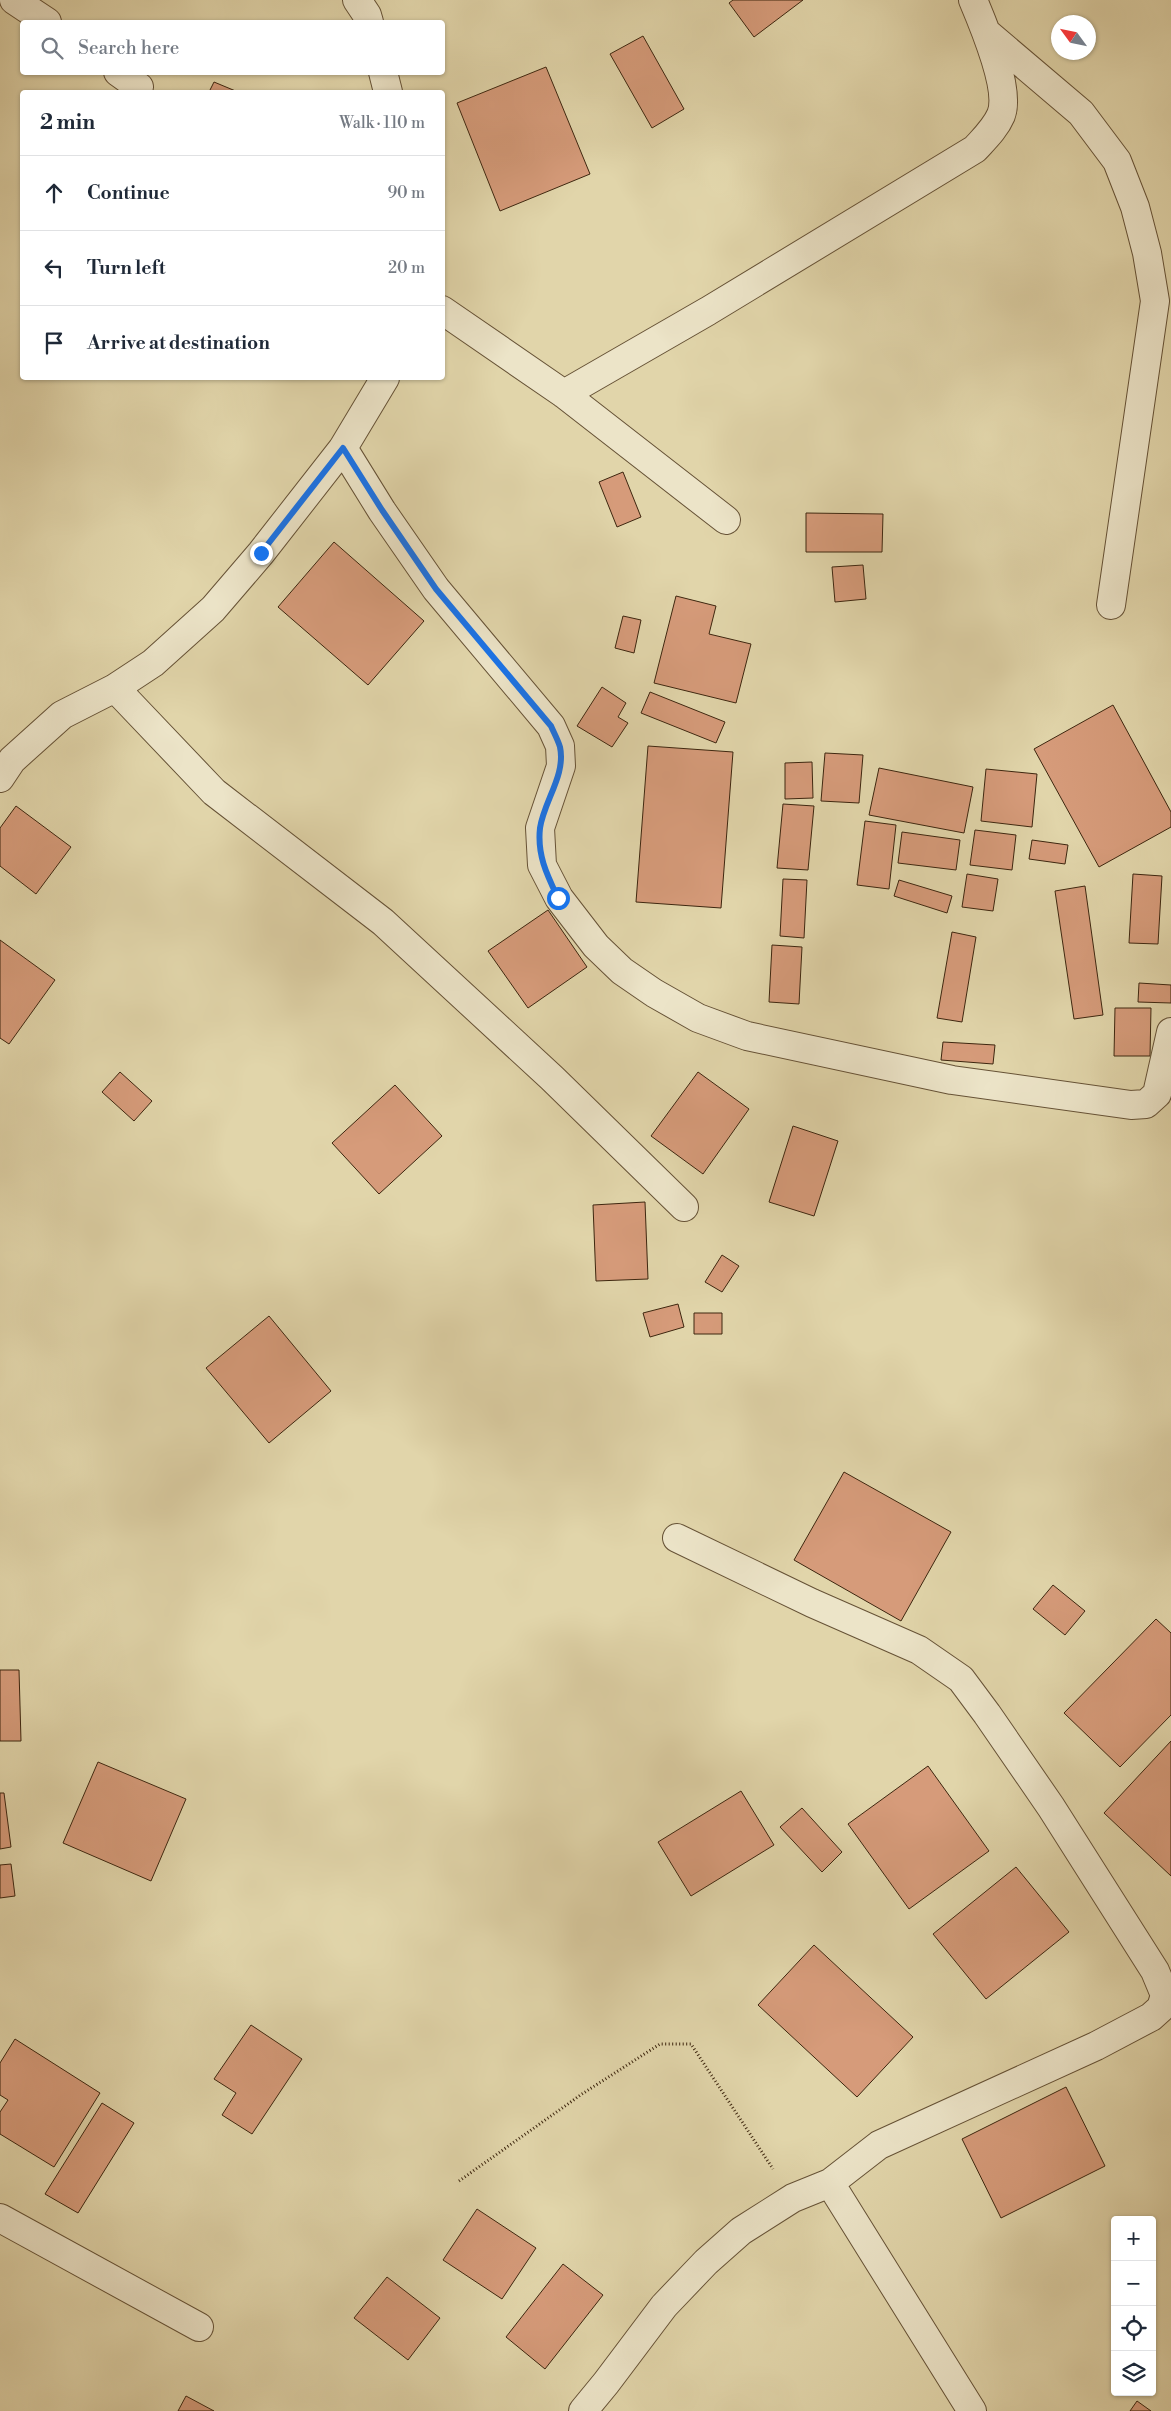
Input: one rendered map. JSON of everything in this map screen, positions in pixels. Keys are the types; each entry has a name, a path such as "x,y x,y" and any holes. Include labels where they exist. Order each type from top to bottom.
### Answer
{"street":[{"path":"14,0 44,20"},
{"path":"357,0 368,20"},
{"path":"564,394 708,311 975,149 994,128 1002,114 1005,99 988,34 973,0"},
{"path":"988,34 1081,112 1117,161 1135,207 1146,254 1155,301 1111,605"},
{"path":"384,75 388,90"},
{"path":"445,312 564,394 726,520"},
{"path":"0,778 12,760 62,715 115,688 153,663 213,609 261,553 343,448 384,380"},
{"path":"343,448 382,510 436,589 551,726 560,746 561,766 540,828 542,865 558,898 596,946 630,976 654,993 698,1018 747,1036 952,1080 1131,1105 1146,1104 1157,1094 1171,1032"},
{"path":"115,688 214,792 383,922 545,1072 684,1207"},
{"path":"583,2411 606,2384 664,2306 706,2262 741,2231 793,2198 830,2183 879,2144 1096,2046 1151,2017 1161,2008 1168,1995 1155,1970 1051,1807 988,1714 961,1679 919,1650 812,1603 677,1538"},
{"path":"830,2183 972,2411"},
{"path":"0,2218 199,2327"}],"path":[{"path":"459,2181 582,2094 660,2044 691,2044 747,2132 793,2198"}],"building":[{"path":"733,0 803,0 754,37 729,3"},
{"path":"643,36 684,109 652,128 610,54"},
{"path":"546,67 590,174 500,211 457,103"},
{"path":"214,82 233,90 210,90"},
{"path":"623,472 641,517 617,527 599,482"},
{"path":"806,513 883,514 882,552 806,552"},
{"path":"334,542 424,621 368,685 278,607"},
{"path":"863,565 866,599 835,602 832,567"},
{"path":"676,596 716,606 709,634 751,644 736,703 654,683"},
{"path":"623,616 641,620 634,653 615,648"},
{"path":"602,687 626,703 618,717 628,723 612,747 577,726"},
{"path":"650,692 725,722 716,743 641,713"},
{"path":"1113,705 1171,812 1171,827 1099,867 1034,749"},
{"path":"648,746 733,752 721,908 636,902"},
{"path":"825,753 863,755 859,803 821,801"},
{"path":"812,762 813,798 785,799 785,763"},
{"path":"879,768 973,787 964,833 869,815"},
{"path":"986,769 1037,774 1032,827 981,821"},
{"path":"783,804 814,806 808,870 777,868"},
{"path":"16,806 71,847 36,894 0,866 0,828"},
{"path":"865,821 896,825 889,889 857,885"},
{"path":"975,830 1016,835 1012,870 970,865"},
{"path":"902,832 960,840 956,870 898,863"},
{"path":"1032,840 1068,845 1065,864 1029,859"},
{"path":"967,874 998,879 993,911 962,907"},
{"path":"1133,874 1162,876 1158,944 1129,943"},
{"path":"783,879 807,880 804,938 780,936"},
{"path":"899,880 952,896 947,913 894,896"},
{"path":"1085,886 1103,1015 1074,1019 1055,891"},
{"path":"548,910 587,967 528,1008 488,951"},
{"path":"952,932 976,937 962,1022 937,1018"},
{"path":"0,940 55,980 9,1044 0,1038"},
{"path":"772,945 802,947 799,1004 769,1002"},
{"path":"1139,983 1171,985 1171,1003 1138,1002"},
{"path":"1115,1008 1151,1008 1150,1056 1114,1056"},
{"path":"943,1042 995,1045 993,1064 941,1060"},
{"path":"120,1072 152,1101 134,1121 102,1092"},
{"path":"698,1072 749,1109 703,1174 651,1136"},
{"path":"395,1085 442,1136 379,1194 332,1143"},
{"path":"793,1126 838,1141 814,1216 769,1202"},
{"path":"645,1202 648,1279 596,1281 593,1205"},
{"path":"722,1255 739,1266 722,1292 705,1282"},
{"path":"678,1304 684,1327 650,1337 643,1313"},
{"path":"694,1313 722,1313 722,1334 694,1334"},
{"path":"269,1316 331,1391 269,1443 206,1368"},
{"path":"844,1472 951,1532 901,1621 794,1560"},
{"path":"1053,1585 1085,1611 1065,1635 1033,1609"},
{"path":"1156,1619 1171,1633 1171,1715 1120,1767 1064,1713"},
{"path":"0,1670 19,1670 21,1741 0,1741"},
{"path":"1171,1741 1171,1876 1104,1813"},
{"path":"98,1762 186,1799 151,1881 63,1843"},
{"path":"928,1766 989,1851 909,1909 848,1824"},
{"path":"741,1791 774,1845 691,1896 658,1842"},
{"path":"0,1793 4,1793 11,1847 0,1849"},
{"path":"802,1808 842,1852 822,1872 780,1827"},
{"path":"11,1864 15,1896 0,1898 0,1865"},
{"path":"1016,1867 1069,1932 986,1999 933,1934"},
{"path":"814,1945 913,2037 857,2097 758,2005"},
{"path":"251,2025 302,2059 252,2134 222,2115 236,2093 214,2079"},
{"path":"15,2039 100,2093 54,2167 0,2134 0,2112 8,2100 0,2095 0,2063"},
{"path":"1066,2087 1105,2166 1001,2218 962,2139"},
{"path":"102,2103 134,2123 78,2213 45,2194"},
{"path":"477,2209 536,2248 502,2299 443,2260"},
{"path":"563,2264 603,2295 545,2369 506,2337"},
{"path":"387,2277 440,2318 408,2360 354,2318"},
{"path":"186,2396 214,2411 178,2411"},
{"path":"1137,2401 1151,2411 1130,2411"}],"route":[{"path":"261,553 343,448 382,510 436,589 551,726 560,746 561,766 540,828 540,846 542,865 558,898"}]}
